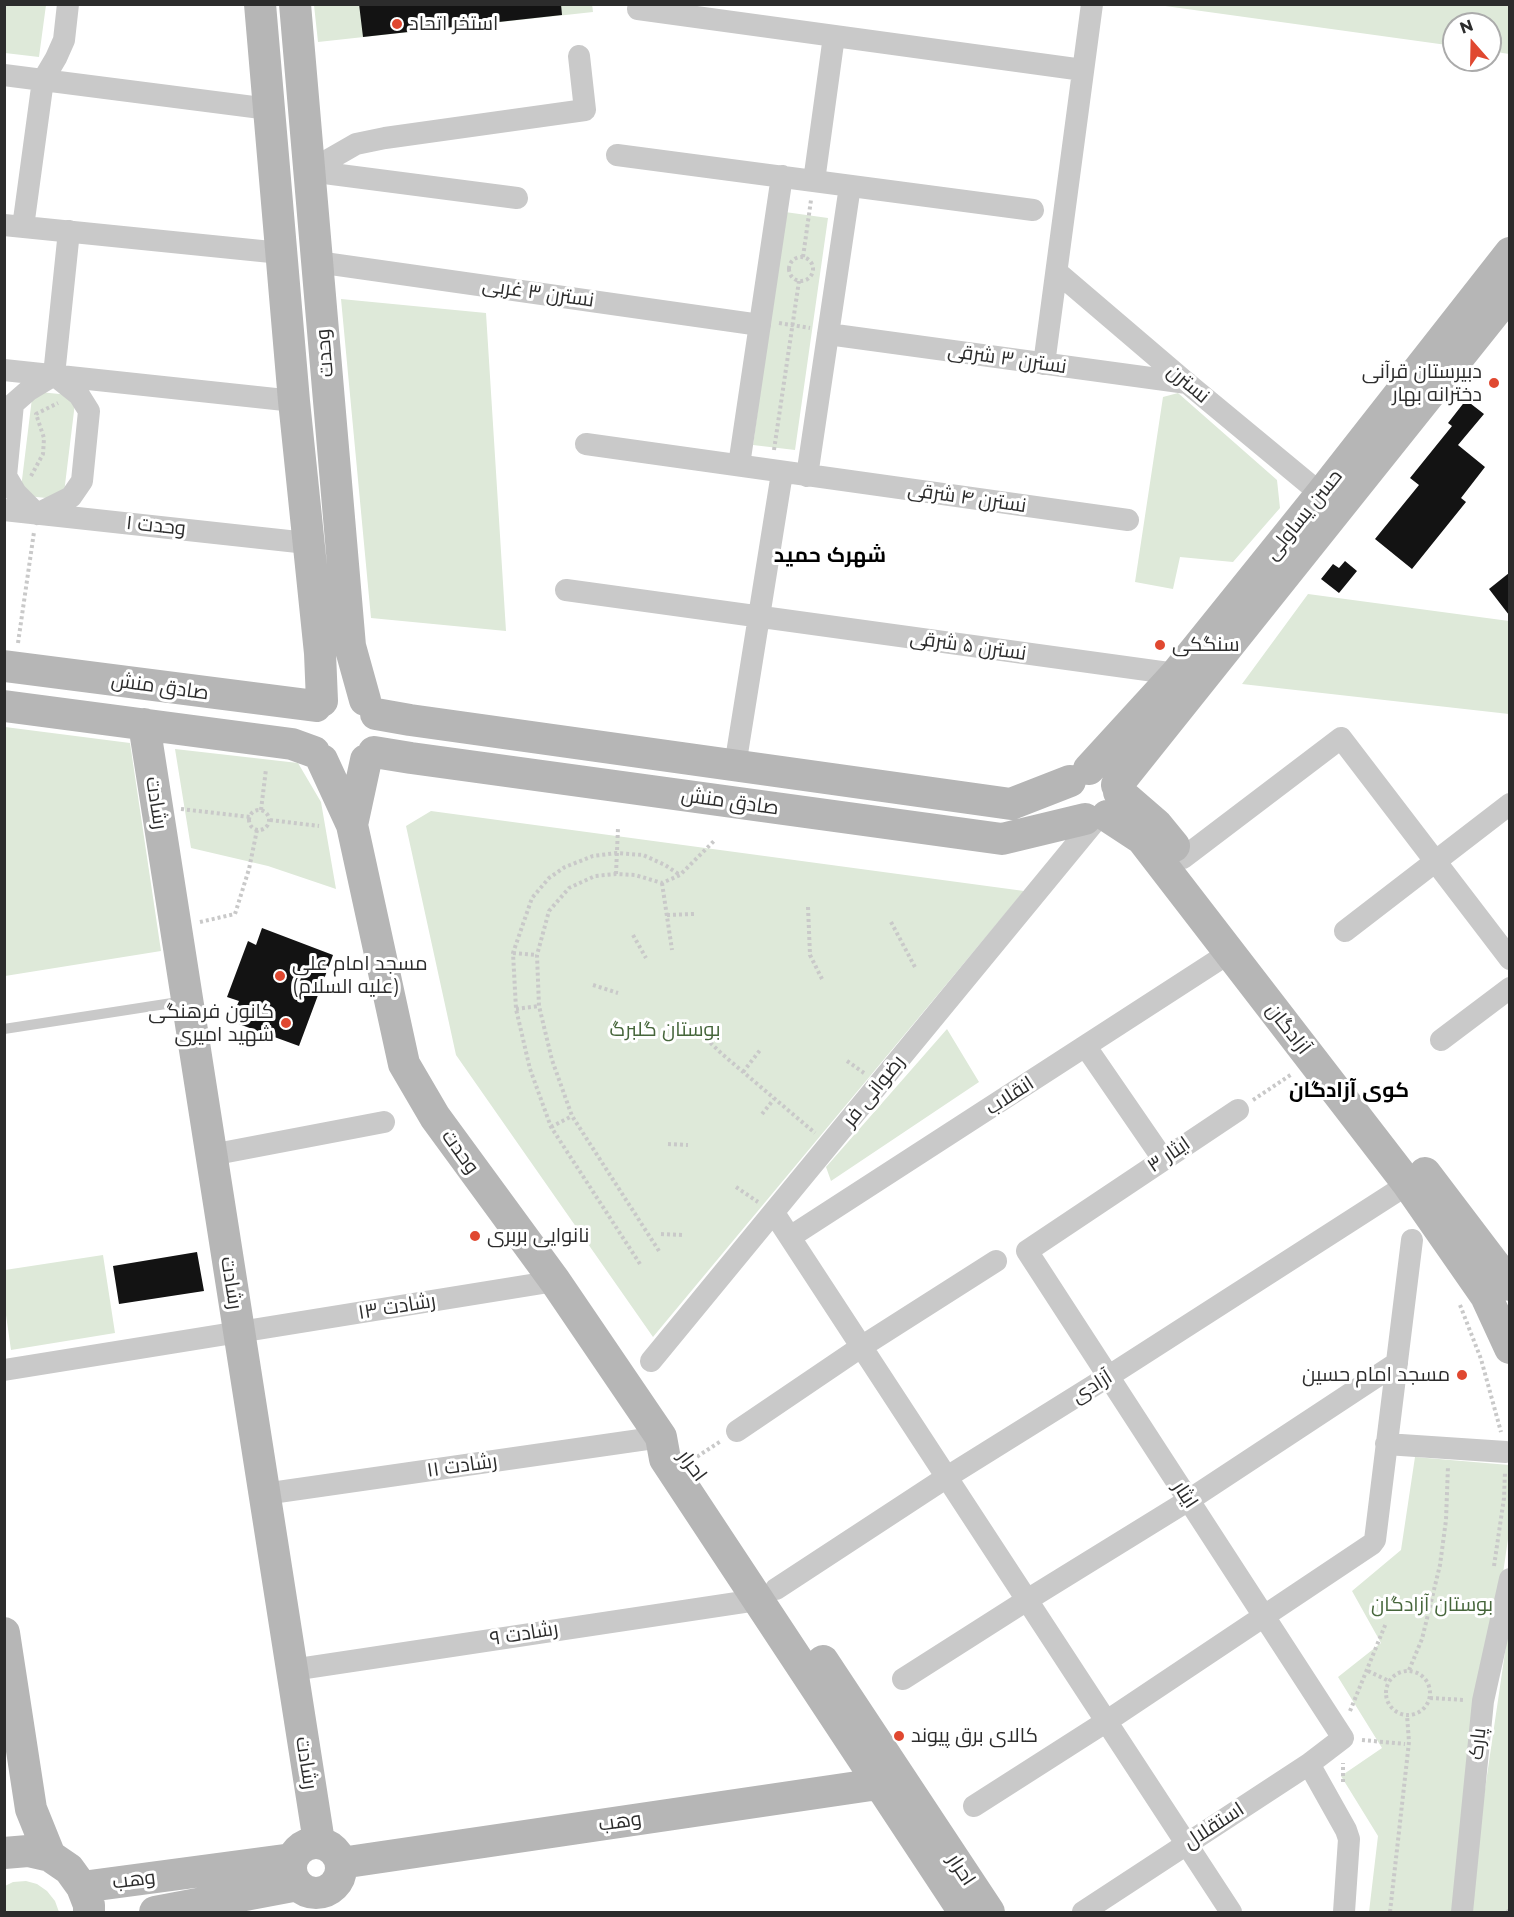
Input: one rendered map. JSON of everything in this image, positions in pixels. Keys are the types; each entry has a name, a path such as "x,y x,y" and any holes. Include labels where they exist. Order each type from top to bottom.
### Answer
{"street":[{"path":"68,4 64,40 43,80 14,226 281,253"},
{"name":"وحدت","path":"260,4 307,543 320,653 319,703"},
{"name":"وحدت","path":"295,4 350,646 371,707"},
{"path":"1044,364 1092,4"},
{"path":"638,9 1083,70"},
{"path":"814,181 834,36"},
{"path":"309,171 356,144 585,110 579,56"},
{"path":"4,75 269,109"},
{"path":"617,155 1033,210"},
{"path":"309,171 517,198"},
{"path":"739,465 782,176"},
{"path":"807,476 850,186"},
{"path":"54,375 69,231"},
{"name":"حسن یساولی","path":"1079,775 1176,674 1321,494 1509,253"},
{"name":"نسترن ۳ غربی","path":"317,262 760,325"},
{"name":"نسترن","path":"1057,272 1321,494"},
{"name":"حسن یساولی","path":"1105,807 1509,293"},
{"name":"نسترن ۳ شرقی","path":"828,334 1187,383"},
{"path":"4,370 294,402"},
{"path":"54,375 79,396 89,411 82,481 71,497 37,513 16,494 6,476 13,404 29,390 54,375"},
{"name":"نسترن ۴ شرقی","path":"586,444 1128,520"},
{"path":"735,766 759,618 777,472"},
{"name":"وحدت ۱","path":"4,510 307,543"},
{"name":"نسترن ۵ شرقی","path":"566,590 1176,674"},
{"name":"صادق منش","path":"10,667 319,703"},
{"path":"344,693 355,695 371,707 381,730 379,741 370,756 355,765 344,767 333,765 318,756 309,742 307,730 309,719 319,703 332,695 344,693"},
{"name":"صادق منش","path":"4,706 292,744 318,756"},
{"name":"صادق منش","path":"371,707 735,766 1011,804 1079,775"},
{"name":"رشادت","path":"144,724 292,1670 330,1853"},
{"path":"1184,858 1341,738 1509,958"},
{"name":"وحدت","path":"318,756 352,825 404,1064 435,1117 555,1281 660,1437"},
{"name":"وحدت","path":"352,825 370,756"},
{"name":"صادق منش","path":"370,756 470,767 1002,839 1105,807"},
{"path":"1098,769 1112,777 1105,807 1078,816 1068,804 1067,789 1079,775 1098,769"},
{"path":"1345,931 1509,804"},
{"name":"آزادگان","path":"1105,807 1156,824 1509,1285"},
{"name":"آزادگان","path":"1105,807 1142,839 1408,1184 1486,1296 1509,1348"},
{"name":"رضوانی فر","path":"651,1361 1105,807"},
{"name":"انقلاب","path":"790,1238 1229,953"},
{"path":"1441,1040 1509,988"},
{"path":"1086,1047 1163,1159"},
{"name":"ایثار ۳","path":"1027,1251 1238,1110"},
{"path":"211,1155 384,1122"},
{"name":"آزادی","path":"766,1594 1408,1184"},
{"path":"774,1213 1232,1912"},
{"path":"974,1806 1107,1722 1372,1544 1375,1540 1412,1240"},
{"name":"ایثار","path":"1027,1251 1343,1738"},
{"path":"737,1431 861,1347 996,1261"},
{"name":"رشادت ۱۳","path":"4,1370 555,1281"},
{"path":"903,1679 1027,1599 1189,1500 1397,1363"},
{"name":"احرار","path":"660,1437 682,1448 691,1461 766,1594"},
{"name":"احرار","path":"660,1437 665,1459 766,1594 887,1777 989,1912"},
{"name":"رشادت ۱۱","path":"264,1494 660,1437"},
{"path":"1386,1444 1506,1452"},
{"name":"پارک","path":"1462,1912 1483,1701 1501,1575"},
{"name":"رشادت ۹","path":"292,1670 766,1594"},
{"path":"4,1633 31,1809 50,1856"},
{"name":"استقلال","path":"1083,1912 1309,1764 1343,1738"},
{"path":"1309,1764 1349,1839 1344,1912"},
{"name":"احرار","path":"887,1777 964,1912"},
{"name":"وهب","path":"330,1853 887,1777"},
{"path":"303,1846 330,1853 339,1877 336,1883 310,1887 303,1846"},
{"path":"4,1853 28,1851 50,1856 69,1869 86,1900"},
{"name":"وهب","path":"86,1900 310,1887"},
{"name":"وهب","path":"155,1912 310,1887"}],"lane":[{"path":"4,1029 187,1001"}],"path":[{"path":"803,257 814,181"},
{"path":"803,257 808,259 813,268 809,278 799,281 791,277 789,267 794,259 803,257"},
{"path":"777,472 799,281"},
{"path":"760,325 772,322 793,324 828,334"},
{"path":"10,667 37,513 44,491 30,476 43,454 44,438 36,414 58,403 54,375"},
{"path":"261,810 266,769"},
{"path":"157,807 250,817"},
{"path":"261,810 267,813 270,820 266,828 257,830 250,825 250,817 254,812 261,810"},
{"path":"270,820 319,826"},
{"path":"616,874 618,828"},
{"path":"176,927 235,914 249,869 257,830"},
{"path":"659,1251 572,1116 552,1060 539,1005 537,955 549,911 569,888 595,876 616,874 635,874 662,883 680,875 714,841"},
{"path":"640,1264 551,1127 530,1069 516,1009 513,953 532,898 549,878 566,867 593,856 617,853 643,855 680,875"},
{"path":"662,883 672,950"},
{"path":"808,907 810,955 822,979"},
{"path":"667,915 694,914"},
{"path":"891,922 916,969"},
{"path":"633,935 646,958"},
{"path":"513,953 537,955"},
{"path":"593,985 618,993"},
{"path":"516,1009 539,1005"},
{"path":"693,1026 829,1145"},
{"path":"743,1072 761,1049"},
{"path":"1238,1110 1312,1060"},
{"path":"762,1114 774,1099"},
{"path":"551,1127 572,1116"},
{"path":"668,1144 688,1145"},
{"path":"661,1234 682,1235"},
{"path":"1458,1303 1481,1359 1506,1452 1501,1575"},
{"path":"691,1461 737,1431"},
{"path":"1409,1670 1422,1639 1440,1565 1446,1520 1449,1448"},
{"path":"1386,1623 1368,1671 1352,1702 1343,1738 1405,1744"},
{"path":"1409,1670 1417,1672 1428,1682 1430,1698 1422,1711 1407,1715 1399,1714 1388,1703 1386,1695 1389,1680 1401,1671 1409,1670"},
{"path":"1368,1671 1389,1680"},
{"path":"1463,1709 1466,1692"},
{"path":"1390,1912 1409,1742 1407,1715"}],"green space":[{"path":"5,4 46,5 39,57 5,53"},
{"name":"استخر اتحاد","path":"592,4 593,12 318,42 314,5"},
{"path":"1158,5 1509,5 1509,54 1502,53 1502,12 1442,12 1442,44"},
{"path":"785,212 828,218 795,450 753,445"},
{"path":"341,299 486,313 506,631 371,618"},
{"path":"40,392 69,395 75,403 64,493 56,499 27,496 21,488 32,398"},
{"path":"1178,393 1277,480 1280,508 1233,562 1180,557 1173,589 1135,582 1163,397"},
{"path":"1308,594 1509,621 1509,714 1242,684"},
{"path":"5,727 130,743 161,951 5,976"},
{"path":"175,749 298,763 321,802 336,889 268,866 191,848"},
{"name":"بوستان گلبرگ","path":"431,811 1024,891 653,1337 456,1055 406,826"},
{"path":"947,1029 979,1082 831,1181 826,1167"},
{"path":"103,1255 115,1333 11,1350 5,1308 5,1270"},
{"name":"بوستان آزادگان","path":"1415,1457 1509,1465 1509,1532 1454,1912 1369,1912 1378,1836 1341,1776 1382,1748 1338,1677 1381,1643 1352,1591 1401,1550"},
{"name":"بوستان آزادگان","path":"1509,1625 1509,1912 1467,1912"},
{"path":"26,1881 37,1884 47,1891 55,1901 59,1912 5,1912 5,1886 13,1882"}],"building":[{"name":"استخر اتحاد","path":"359,4 561,4 562,15 363,37"},
{"path":"1466,400 1484,414 1458,445 1485,467 1461,498 1466,502 1412,569 1375,539 1419,485 1410,478 1452,426 1448,423"},
{"path":"1345,561 1357,571 1339,593 1321,579 1333,564 1339,568"},
{"path":"1509,573 1509,615 1489,589"},
{"name":"مسجد امام علی (علیه السلام)","path":"262,928 333,955 299,1046 236,1023 234,1012 239,1001 227,997 248,941 256,945"},
{"path":"197,1252 204,1291 119,1304 113,1266"}],"place":[{"name":"استخر اتحاد","path":"397,24"},
{"name":"دبیرستان قرآنی دخترانه بهار","path":"1494,383"},
{"name":"سنگکی","path":"1160,645"},
{"name":"مسجد امام علی (علیه السلام)","path":"280,976"},
{"name":"کانون فرهنگی شهید امیری","path":"286,1023"},
{"name":"نانوایی بربری","path":"475,1236"},
{"name":"مسجد امام حسین","path":"1462,1375"},
{"name":"کالای برق پیوند","path":"899,1736"}],"district":[{"name":"شهرک حمید","path":"830,556"},
{"name":"کوی آزادگان","path":"1349,1091"}]}
